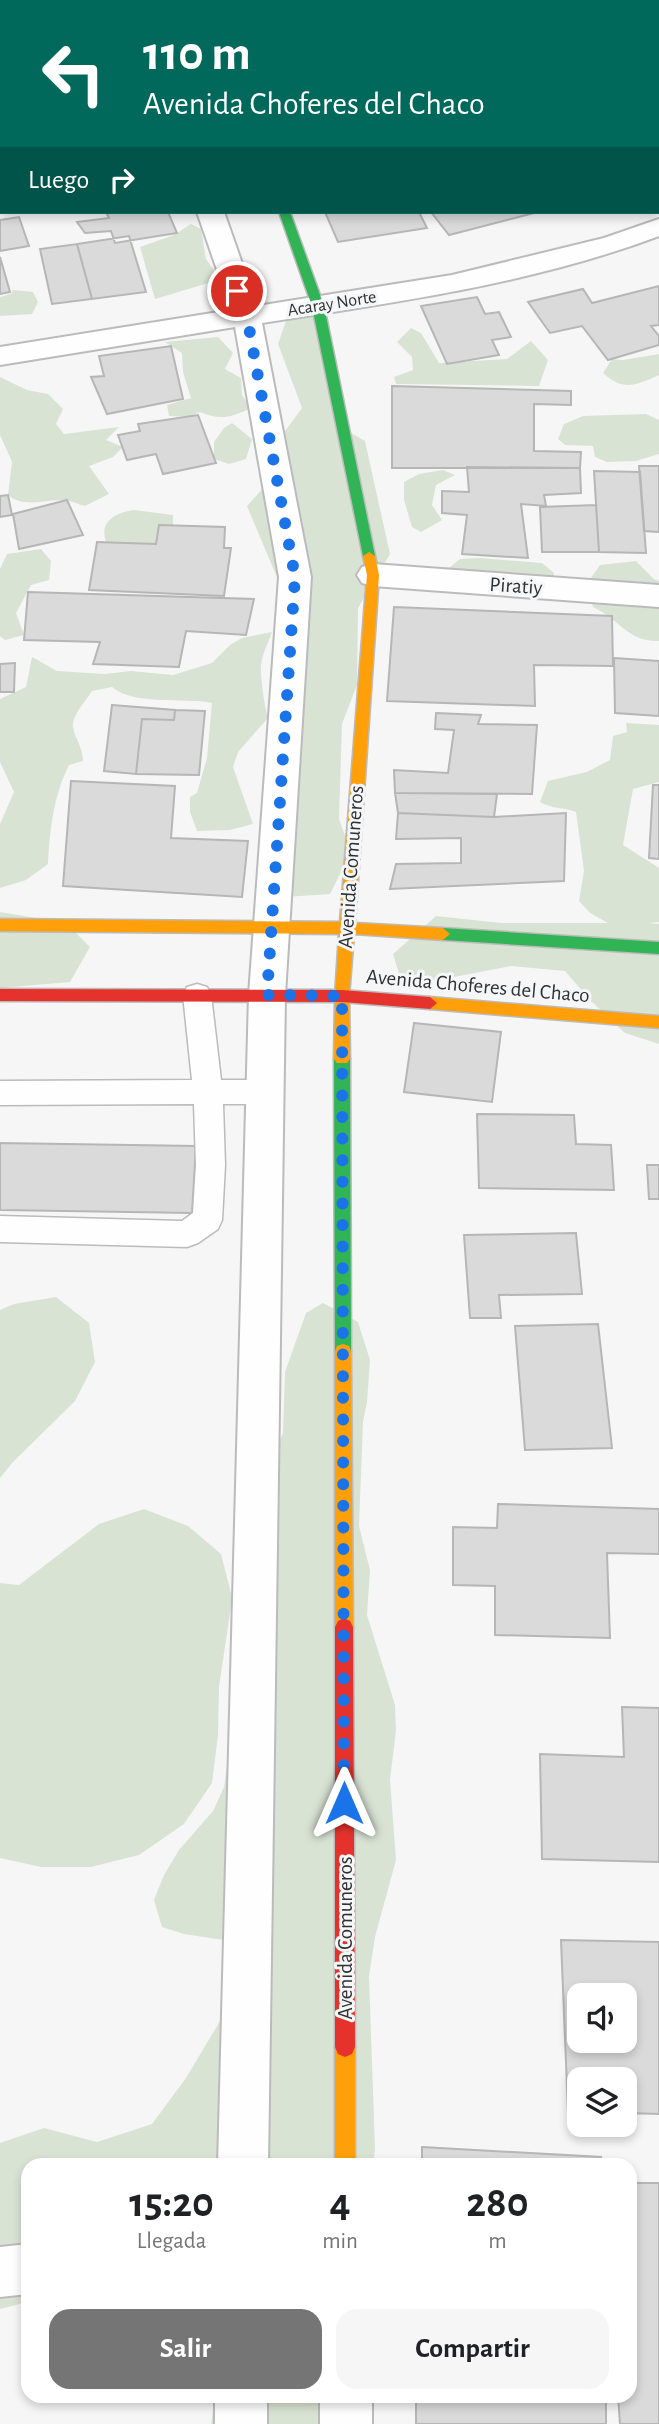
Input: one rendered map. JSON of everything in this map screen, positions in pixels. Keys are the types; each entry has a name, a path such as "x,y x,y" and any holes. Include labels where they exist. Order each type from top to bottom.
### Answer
{"street":[{"path":"211,214 247,317 295,577 267,995 243,2158"},
{"name":"Avenida Comuneros","path":"285,214 318,306 373,575 342,996 345,2158"},
{"name":"Acaray Norte","path":"0,356 452,284 613,244 659,227"},
{"name":"Piratiy","path":"373,575 659,596"},
{"path":"0,925 345,928 659,948"},
{"name":"Avenida Choferes del Chaco","path":"0,995 342,996 659,1022"},
{"path":"0,2272 21,2270"},
{"path":"241,2403 241,2424"},
{"path":"346,2403 346,2424"}],"lane":[{"path":"0,1229 187,1234 207,1220 210,1202 207,1092 197,995"},
{"path":"0,1093 266,1092"}],"green space":[{"path":"191,224 201,229 206,259 216,273 212,282 155,299 140,247 174,235"},
{"path":"13,290 33,292 38,302 32,314 0,316 0,297 11,294"},
{"path":"320,314 344,429 365,441 390,554 358,608 357,685 342,724 339,819 351,852 330,894 285,897 275,789 266,745 296,652 287,601 247,506 286,463 280,438 302,408 278,344 288,315"},
{"path":"411,328 421,333 439,363 507,359 531,341 548,360 539,386 396,384 394,377 413,370 412,357 397,342"},
{"path":"218,337 233,353 225,369 241,378 242,395 251,408 226,417 200,412 188,417 169,416 167,405 191,398 183,372 182,353 165,342"},
{"path":"659,354 659,375 643,382 623,384 603,373 612,359 623,360"},
{"path":"0,377 27,390 48,394 63,409 56,424 64,434 119,427 106,440 123,447 113,457 89,466 109,494 85,506 61,500 22,502 8,495 12,462 0,435"},
{"path":"646,414 659,420 659,454 636,461 607,462 595,457 593,446 565,445 558,439 564,424 583,416"},
{"path":"232,423 252,439 246,459 229,464 214,459 214,442 224,428"},
{"path":"443,470 455,475 436,485 432,505 442,520 421,532 412,527 404,500 404,482 419,474"},
{"path":"134,510 173,515 173,525 159,525 156,544 106,542 105,529 110,519"},
{"path":"41,549 51,561 49,580 31,585 16,613 24,635 5,640 0,636 0,569 7,554"},
{"path":"460,559 542,563 554,573 550,591 453,578 449,568"},
{"path":"636,561 659,581 659,641 639,638 593,607 586,585 600,565"},
{"path":"272,632 261,666 268,718 238,752 233,767 253,824 230,830 197,831 190,812 190,797 197,793 207,758 212,703 133,697 112,687 92,691 73,722 83,761 69,765 59,789 51,826 48,864 26,880 0,888 0,824 14,792 0,762 0,699 26,687 32,657 57,671 105,674 131,671 173,675 212,663 230,645 242,638"},
{"path":"626,723 659,725 659,782 633,789 623,845 659,868 659,922 648,923 659,924 659,1044 625,1033 591,1001 565,971 511,966 438,980 400,977 393,954 436,916 501,923 608,923 590,913 579,901 584,871 576,812 540,802 548,781 587,772 610,760 613,736 627,732"},
{"path":"0,912 66,923 90,947 70,982 0,988"},
{"path":"56,1297 89,1323 95,1362 75,1401 0,1478 0,1310 14,1304"},
{"path":"323,1303 358,1322 370,1360 363,1422 359,1526 370,1570 367,1615 395,1705 396,1730 390,1780 396,1860 375,1937 369,1976 374,2158 21,2158 21,2304 0,2309 0,2143 44,2128 97,2142 152,2124 186,2078 244,1981 236,1942 184,1934 162,1927 154,1900 164,1875 179,1850 213,1811 224,1787 231,1737 228,1714 238,1621 232,1600 219,1687 218,1735 212,1783 184,1824 139,1855 91,1867 41,1867 0,1858 0,1583 19,1585 99,1524 144,1509 188,1526 221,1554 232,1597 239,1580 233,1536 237,1515 274,1454 283,1433 285,1372 306,1313"},
{"path":"214,2403 352,2403 353,2424 211,2424"}],"building":[{"path":"107,214 169,214 177,233 115,243 111,231 85,233 77,222 109,218"},
{"path":"326,214 420,214 427,228 338,242"},
{"path":"433,214 530,214 449,235"},
{"path":"19,217 29,246 0,251 0,220"},
{"path":"129,236 146,292 92,299 77,244"},
{"path":"77,244 92,299 52,304 40,249"},
{"path":"0,257 10,292 0,294"},
{"path":"659,286 659,325 651,326 659,336 659,345 608,360 582,326 550,333 528,302 583,289 592,303"},
{"path":"477,297 485,314 499,312 511,337 492,340 499,355 447,364 421,306"},
{"path":"171,346 183,399 107,414 91,377 104,376 99,356"},
{"path":"392,386 571,391 571,405 534,404 534,451 581,452 580,468 392,468"},
{"path":"198,415 216,463 163,474 156,454 127,460 118,435 140,431 138,424"},
{"path":"639,466 659,466 659,532 644,531"},
{"path":"467,467 580,468 581,493 544,495 546,506 521,504 528,558 462,554 467,515 442,513 442,491 469,492"},
{"path":"594,471 640,472 646,553 599,552"},
{"path":"8,495 12,515 0,517 0,496"},
{"path":"67,500 83,535 19,549 13,514"},
{"path":"596,505 599,552 542,552 540,507"},
{"path":"159,525 225,527 224,548 231,548 224,596 89,590 97,542 156,544"},
{"path":"28,592 254,599 246,635 186,631 179,667 93,664 100,642 24,640"},
{"path":"394,607 612,616 613,666 534,665 535,706 387,701"},
{"path":"614,658 659,661 659,716 615,713"},
{"path":"15,663 14,692 0,692 0,664"},
{"path":"112,705 175,710 174,720 142,719 136,774 104,771"},
{"path":"175,710 205,711 199,775 136,774 142,719 174,720"},
{"path":"436,713 481,715 478,724 537,725 532,794 395,793 394,770 448,773 454,730 435,729"},
{"path":"71,781 175,786 171,838 248,841 242,897 63,886"},
{"path":"653,785 659,785 659,859 649,858"},
{"path":"395,793 497,794 494,817 398,813"},
{"path":"398,813 494,817 566,813 564,881 390,889 396,864 461,863 461,838 396,839"},
{"path":"414,1023 501,1032 492,1102 404,1092"},
{"path":"477,1114 574,1115 576,1144 611,1145 614,1190 479,1188"},
{"path":"0,1143 196,1146 192,1213 0,1210"},
{"path":"647,1165 659,1165 659,1199 649,1199"},
{"path":"576,1233 582,1294 499,1295 501,1318 470,1318 464,1235"},
{"path":"598,1324 612,1448 525,1450 515,1326"},
{"path":"498,1504 659,1509 659,1554 607,1553 610,1638 495,1635 495,1586 453,1585 453,1527 497,1528"},
{"path":"622,1707 659,1708 659,1862 542,1859 540,1754 624,1757"},
{"path":"561,1940 659,1942 659,2114 637,2113 637,2067 567,2067 567,2087"},
{"path":"422,2147 601,2157 601,2158 422,2158"},
{"path":"637,2183 659,2183 659,2424 620,2424 618,2403 637,2403"},
{"path":"416,2403 606,2403 606,2424 416,2424"}],"traffic: fast":[{"path":"285,214 318,306 369,556"},
{"path":"443,934 659,948"},
{"path":"342,1059 343,1351"}],"traffic: slow":[{"path":"342,1059 342,996 373,575 369,556"},
{"path":"0,925 345,928 443,934"},
{"path":"430,1003 659,1022"},
{"path":"343,1351 344,1627"},
{"path":"345,2047 345,2158"}],"traffic: jam":[{"path":"0,995 342,996 430,1003"},
{"path":"344,1627 345,2047"}],"route":[{"path":"237,291 247,317 295,577 267,995 342,996 344,1803"}]}
